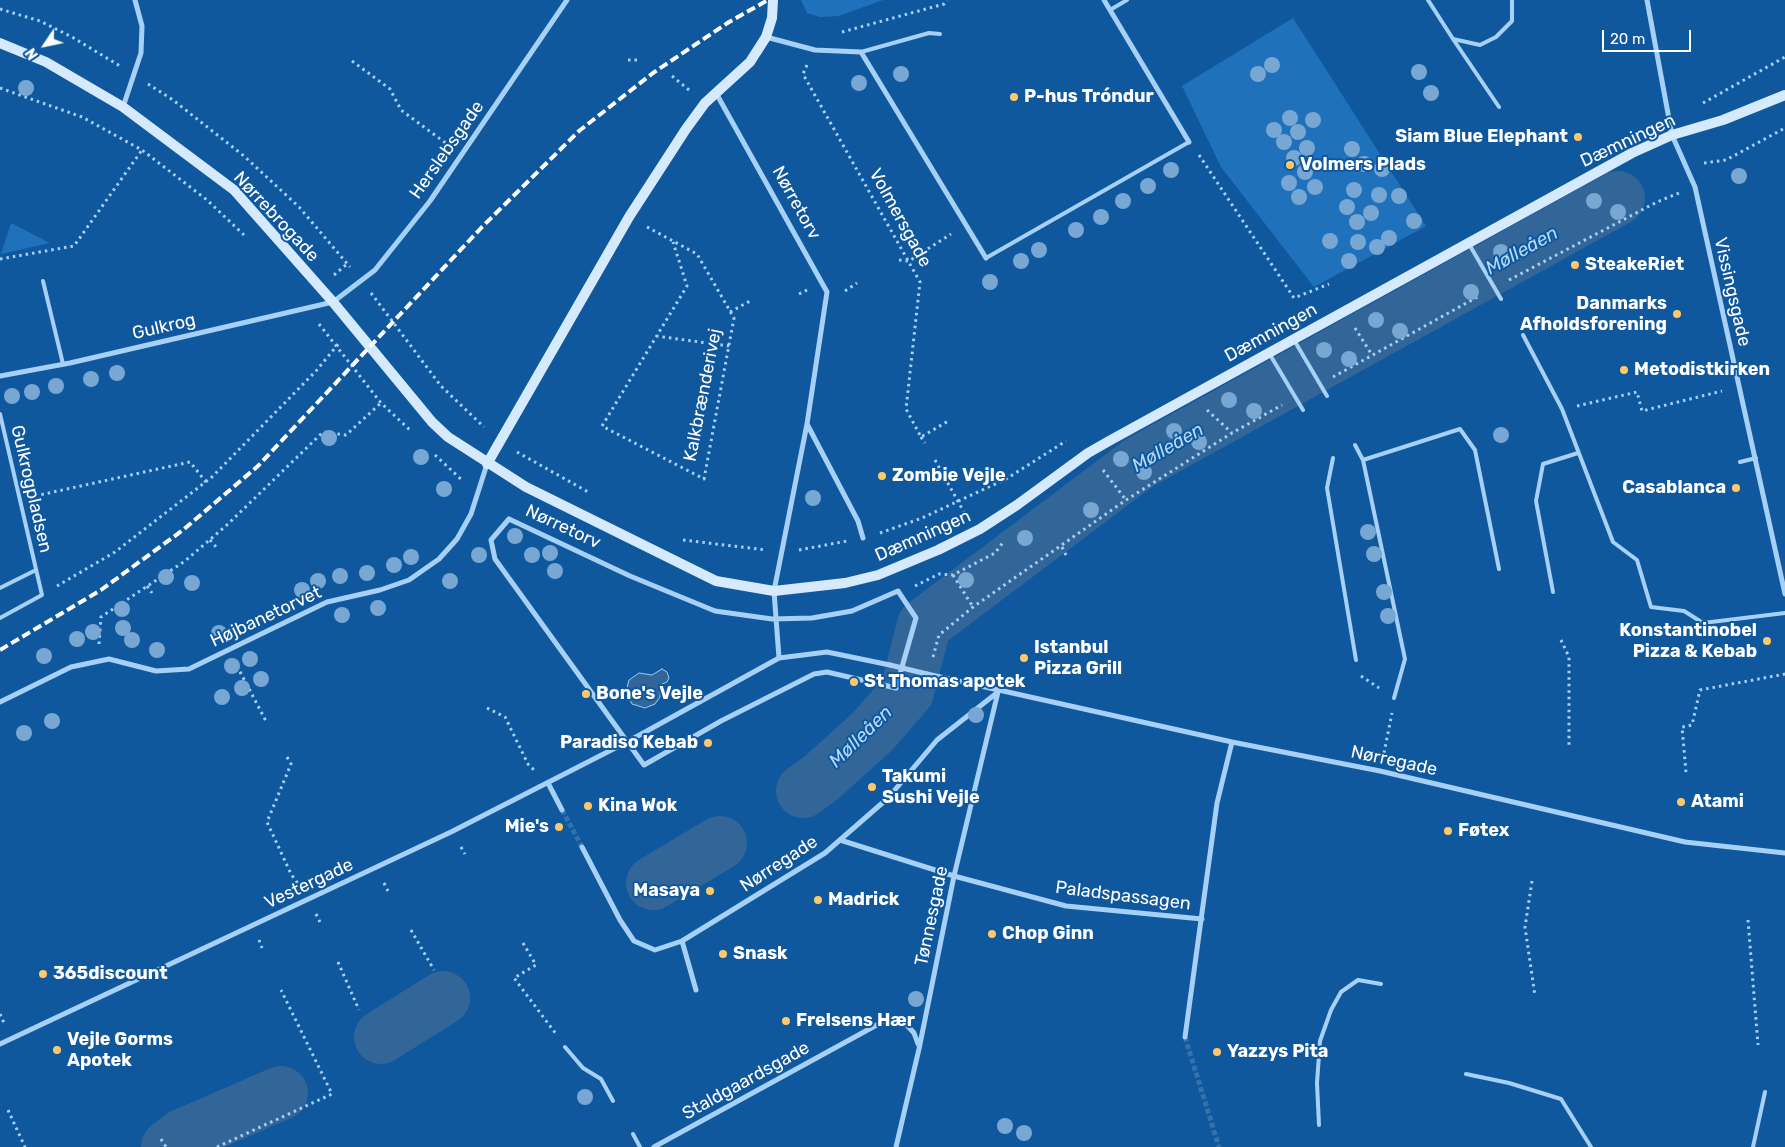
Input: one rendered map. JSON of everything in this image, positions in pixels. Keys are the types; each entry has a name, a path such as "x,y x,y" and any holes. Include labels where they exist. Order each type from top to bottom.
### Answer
{"street":[{"path":"124,107 141,53 142,26 135,0"},
{"name":"Herslebsgade","path":"333,302 374,270 430,201 567,0"},
{"path":"487,464 629,217 686,128 705,103 750,62 766,37 772,18 773,0"},
{"path":"1104,0 1189,142"},
{"name":"Vissingsgade","path":"1647,0 1672,136 1695,186 1785,594"},
{"path":"766,37 815,50 862,52 986,258"},
{"name":"Nørrebrogade","path":"0,44 46,62 124,107 234,190 333,302 432,422 448,437 487,464"},
{"name":"Nørretorv","path":"716,92 827,292 807,424 774,591 779,658"},
{"name":"Dæmningen","path":"774,591 845,583 878,575 938,550 974,532 1017,505 1088,453 1632,153 1672,136 1723,120 1785,95"},
{"name":"Gulkrog","path":"0,376 62,364 333,302"},
{"path":"807,424 858,521 863,538"},
{"name":"Nørretorv","path":"487,464 526,487 716,581 774,591"},
{"name":"Højbanetorvet","path":"0,702 71,667 97,661 109,659 156,671 189,669 327,602 380,590 409,580 438,559 457,539 471,514 487,464"},
{"name":"Nørretorv","path":"509,519 630,576 715,611 776,618 812,618 852,611 898,591 916,618 896,688 827,672 814,674 721,720 644,765 495,559 490,540 509,519"},
{"path":"627,742 779,658 827,652 928,674"},
{"name":"Nørregade","path":"928,674 998,692 1232,742 1380,771 1685,842 1785,853"},
{"name":"Nørregade","path":"582,848 620,920 634,941 655,950 682,941 768,890 840,840 888,798 936,740 998,692"},
{"name":"Tønnesgade","path":"896,1147 919,1049 954,876 998,692"},
{"name":"Vestergade","path":"0,1044 310,899 548,783 627,742"},
{"name":"Paladspassagen","path":"1185,1036 1217,803 1232,742"},
{"path":"548,783 562,810"},
{"name":"Paladspassagen","path":"840,840 954,876 1066,906 1202,919"},
{"path":"682,941 696,990"},
{"name":"Staldgaardsgade","path":"654,1147 884,1021 902,1021 914,1034 919,1049"}],"lane":[{"path":"1110,10 1127,0"},
{"path":"1428,0 1499,107"},
{"path":"1453,39 1480,45 1496,37 1512,21 1512,0"},
{"path":"862,52 929,33 940,34"},
{"path":"986,258 1189,142"},
{"path":"1468,242 1495,287 1500,299"},
{"path":"44,281 62,364"},
{"path":"1523,335 1562,409 1613,542 1637,560 1651,607 1684,611 1703,623 1785,613"},
{"path":"1294,340 1326,396"},
{"path":"1269,353 1303,410"},
{"name":"Gulkrogpladsen","path":"0,414 42,595"},
{"path":"1363,460 1460,429 1475,450 1499,569"},
{"path":"1355,445 1363,460 1405,659 1394,698"},
{"path":"1553,592 1536,500 1543,464 1578,454"},
{"path":"1333,458 1327,488 1356,660"},
{"path":"1740,462 1756,458"},
{"name":"Gulkrogpladsen","path":"0,588 36,570"},
{"path":"0,618 42,595"},
{"path":"1319,1125 1317,1083 1320,1041 1331,1010 1341,992 1358,980 1381,984"},
{"path":"565,1047 583,1068 601,1079 613,1101"},
{"path":"1466,1074 1509,1083 1561,1099 1591,1147"},
{"path":"1753,1147 1765,1092"},
{"path":"633,1134 640,1147"}],"path":[{"path":"815,50 824,37 944,4 947,0"},
{"name":"Volmersgade","path":"815,50 803,74 920,282 906,409 925,443"},
{"path":"1701,104 1785,56"},
{"path":"628,60 637,60"},
{"path":"352,61 390,89 401,110 462,154"},
{"path":"672,76 678,81"},
{"path":"0,88 82,117 142,150 207,200 250,240"},
{"path":"0,259 74,246 156,131"},
{"path":"1189,142 1294,298 1329,284"},
{"path":"1320,384 1495,287 1657,202"},
{"name":"Kalkbrænderivej","path":"629,217 697,254 734,318 704,479 602,426 656,336"},
{"path":"900,260 909,261 966,225"},
{"path":"673,242 687,286 656,336 728,346"},
{"path":"730,312 750,301"},
{"path":"307,308 381,403 413,434"},
{"path":"42,595 115,552 206,482 316,371 353,327"},
{"path":"1354,327 1372,356"},
{"path":"97,661 101,617 185,561 210,540 323,432 346,435 401,385"},
{"path":"1562,409 1638,392 1642,411 1740,386"},
{"path":"928,674 939,635 973,607 1062,547 1126,500 1232,434 1296,398"},
{"path":"1208,410 1232,434"},
{"path":"921,437 950,420"},
{"path":"675,537 684,541 751,550 814,548 863,538 922,518 1006,480 1074,436"},
{"path":"432,452 477,493"},
{"path":"935,460 974,532"},
{"path":"20,500 97,481 190,462 206,482"},
{"path":"538,465 596,496"},
{"path":"1102,470 1126,500"},
{"path":"96,476 97,481"},
{"path":"210,540 216,548"},
{"path":"1062,547 1067,557"},
{"path":"953,576 973,607"},
{"path":"147,586 152,593"},
{"path":"1561,640 1569,657 1569,746"},
{"path":"228,650 268,723"},
{"path":"1356,660 1362,677 1394,698 1380,771"},
{"path":"1686,772 1682,727 1692,725 1700,690 1785,674"},
{"path":"487,708 505,716 528,764 548,783"},
{"path":"287,756 290,764 267,822 291,874 310,899"},
{"path":"1532,881 1525,927 1535,996"},
{"path":"1748,920 1758,1045"},
{"path":"411,930 434,970"},
{"path":"523,943 536,965 514,978 565,1047"},
{"path":"338,962 359,1010"},
{"path":"217,1147 332,1094 281,990"},
{"path":"8,1110 25,1147"},
{"path":"161,1139 166,1147"}],"shaded area":[{"path":"801,0 883,0 839,16 820,17 807,13"},
{"name":"Volmers Plads","path":"1293,18 1426,226 1314,287 1221,167 1182,86"},
{"path":"11,223 50,243 1,254"},
{"path":"662,669 667,672 669,678 667,682 660,685 660,697 655,704 645,708 632,704 626,692 629,680 639,673 652,675"}],"waterway":[{"name":"Mølleåen","path":"803,791 821,778 873,731 907,692 924,625 1139,463 1618,198"},
{"name":"Mølleåen","path":"653,883 720,843"},
{"name":"Mølleåen","path":"381,1037 443,998"},
{"name":"Mølleåen","path":"168,1147 182,1136 281,1093"}],"tunnel":[{"path":"562,810 582,847"},
{"path":"1185,1037 1219,1147"}],"railway":[{"path":"0,650 101,590 183,530 258,466 482,227 579,131 653,73 729,22 768,0"}],"place":[{"name":"P-hus Tróndur","path":"1014,97"},
{"name":"Siam Blue Elephant","path":"1578,137"},
{"name":"Volmers Plads","path":"1290,165"},
{"name":"SteakeRiet","path":"1575,265"},
{"name":"Danmarks Afholdsforening","path":"1677,314"},
{"name":"Metodistkirken","path":"1624,370"},
{"name":"Zombie Vejle","path":"882,476"},
{"name":"Casablanca","path":"1736,488"},
{"name":"Konstantinobel Pizza & Kebab","path":"1767,641"},
{"name":"Istanbul Pizza Grill","path":"1024,658"},
{"name":"St Thomas apotek","path":"854,682"},
{"name":"Bone's Vejle","path":"586,694"},
{"name":"Paradiso Kebab","path":"708,743"},
{"name":"Takumi Sushi Vejle","path":"872,787"},
{"name":"Atami","path":"1681,802"},
{"name":"Kina Wok","path":"588,806"},
{"name":"Mie's","path":"559,827"},
{"name":"Føtex","path":"1448,831"},
{"name":"Masaya","path":"710,891"},
{"name":"Madrick","path":"818,900"},
{"name":"Chop Ginn","path":"992,934"},
{"name":"Snask","path":"723,954"},
{"name":"365discount","path":"43,974"},
{"name":"Frelsens Hær","path":"786,1021"},
{"name":"Vejle Gorms Apotek","path":"57,1050"},
{"name":"Yazzys Pita","path":"1217,1052"}]}
